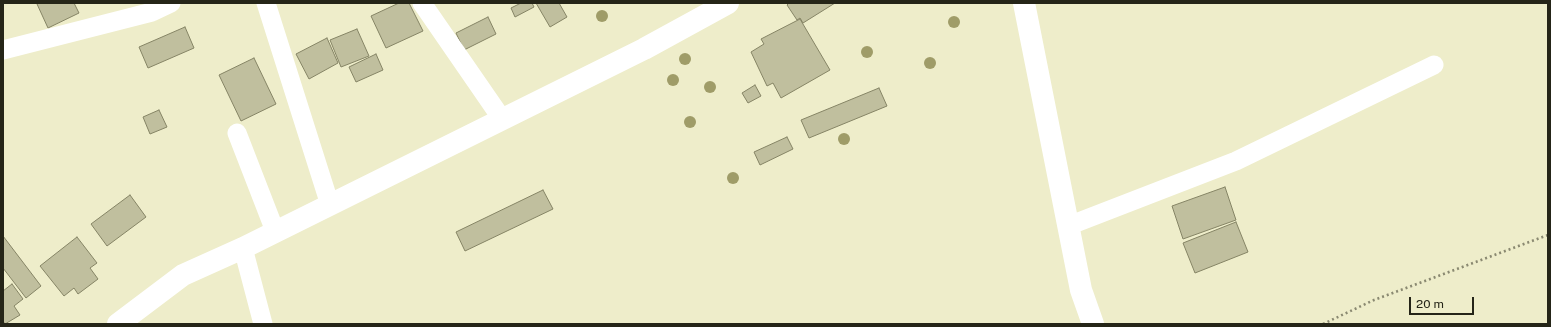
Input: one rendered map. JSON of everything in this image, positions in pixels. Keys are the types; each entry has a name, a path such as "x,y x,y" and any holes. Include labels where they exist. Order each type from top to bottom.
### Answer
{"street":[{"path":"3,50 152,12 171,3"},
{"path":"266,3 330,205"},
{"path":"422,3 502,119"},
{"path":"118,324 174,280 243,248 644,49 728,3"},
{"path":"1024,3 1081,290 1093,324"},
{"path":"1068,226 1236,160 1434,65"},
{"path":"237,133 275,232"},
{"path":"243,248 263,324"}],"path":[{"path":"1323,324 1374,300 1548,235"}],"building":[{"path":"74,3 79,13 48,28 37,4"},
{"path":"399,3 409,3 423,31 386,48 371,16"},
{"path":"521,3 532,3 534,7 515,17 511,8"},
{"path":"536,3 559,3 567,17 550,27"},
{"path":"789,3 835,3 803,23 800,18 797,20 787,5"},
{"path":"488,17 496,34 464,50 456,33"},
{"path":"800,19 830,70 781,98 773,83 767,86 751,52 764,44 761,39"},
{"path":"185,27 194,48 148,68 139,47"},
{"path":"357,29 369,56 341,67 330,40"},
{"path":"327,38 338,63 309,79 296,54"},
{"path":"376,54 383,70 356,82 349,67"},
{"path":"254,58 276,104 241,121 219,75"},
{"path":"755,85 761,96 748,103 742,93"},
{"path":"879,88 887,106 809,138 801,120"},
{"path":"159,110 167,127 150,134 143,117"},
{"path":"787,137 793,149 760,165 754,152"},
{"path":"1225,187 1236,220 1183,239 1172,206"},
{"path":"543,190 553,209 465,251 456,232"},
{"path":"130,195 146,217 107,246 91,224"},
{"path":"1236,222 1248,252 1195,273 1183,243"},
{"path":"3,236 41,286 26,298 3,268"},
{"path":"77,237 97,263 90,268 98,279 78,294 74,288 64,296 40,266"},
{"path":"12,284 23,299 14,306 20,315 5,324 3,321 3,291"}]}
